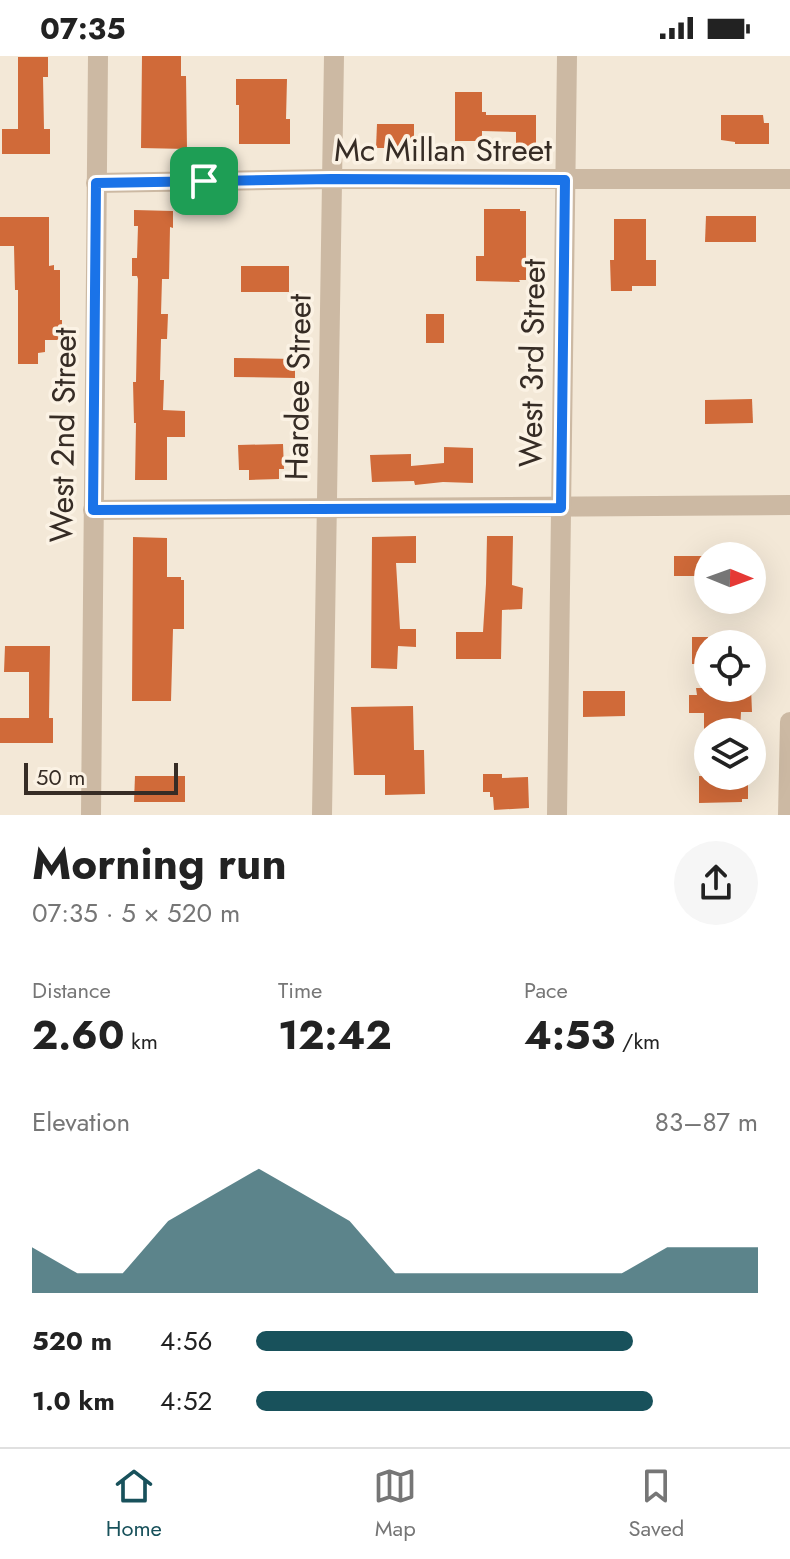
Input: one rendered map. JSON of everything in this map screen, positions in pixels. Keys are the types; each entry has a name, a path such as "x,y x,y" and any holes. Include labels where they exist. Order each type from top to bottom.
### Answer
{"street":[{"name":"West 2nd Street","path":"91,815 98,56"},
{"name":"Hardee Street","path":"322,815 334,56"},
{"name":"West 3rd Street","path":"557,815 567,56"},
{"name":"Mc Millan Street","path":"96,183 332,179 790,179"},
{"path":"93,510 790,505"},
{"path":"788,815 790,722"}],"building":[{"path":"142,56 181,56 181,76 186,76 187,149 141,148"},
{"path":"18,57 48,57 48,77 43,77 44,129 50,129 50,154 2,154 2,129 18,129"},
{"path":"236,79 287,79 286,119 290,119 290,144 239,144"},
{"path":"455,92 482,92 482,112 486,115 536,115 536,154 516,154 516,132 482,131 482,141 455,141"},
{"path":"721,115 763,115 764,123 769,123 769,144 735,144 721,140"},
{"path":"377,124 414,124 414,148 376,148"},
{"path":"484,209 526,211 526,280 476,281 476,256 484,256"},
{"path":"134,210 173,211 169,279 162,279 161,314 168,314 167,339 161,339 160,380 164,380 163,410 185,411 185,437 167,437 167,480 135,480 133,382 136,382 138,279 132,276 132,258 137,258 138,226 134,226"},
{"path":"706,216 756,216 756,242 705,242"},
{"path":"0,217 49,217 49,266 54,265 54,270 60,270 62,340 45,340 45,352 38,353 38,364 18,364 18,290 15,290 14,246 0,246"},
{"path":"614,219 646,219 646,260 656,260 656,286 632,286 632,291 611,291"},
{"path":"241,266 289,266 289,292 241,292"},
{"path":"426,314 444,314 444,343 426,343"},
{"path":"234,358 295,359 295,378 234,377"},
{"path":"752,399 753,423 705,424 705,400"},
{"path":"283,444 284,469 279,469 279,479 249,480 249,470 239,470 238,445"},
{"path":"444,447 473,448 473,483 415,485 414,481 372,482 370,455 411,454 411,466 444,463"},
{"path":"416,536 416,563 396,563 400,629 416,629 416,647 398,646 397,669 371,668 372,537"},
{"path":"487,536 513,536 512,585 523,588 522,609 502,610 501,659 456,659 456,632 483,632"},
{"path":"133,537 167,538 167,577 181,577 184,580 184,629 173,629 171,701 132,701"},
{"path":"674,556 694,556 694,576 674,576"},
{"path":"692,637 694,637 694,664"},
{"path":"5,646 50,646 49,718 53,718 53,743 0,743 0,718 29,718 29,672 4,672"},
{"path":"583,691 625,691 625,716 583,717"},
{"path":"689,695 694,695 694,702 752,702 752,712 741,712 741,718 704,718 704,713 689,713"},
{"path":"413,706 414,750 424,750 425,794 385,795 385,775 354,775 351,707"},
{"path":"483,774 502,774 502,778 528,777 529,808 494,810 490,792 483,792"},
{"path":"135,776 185,776 185,802 134,802"},
{"path":"699,790 748,790 748,799 742,799 742,802 699,803"}],"route":[{"path":"565,180 561,508 93,510 96,183 204,181 565,180"}]}
